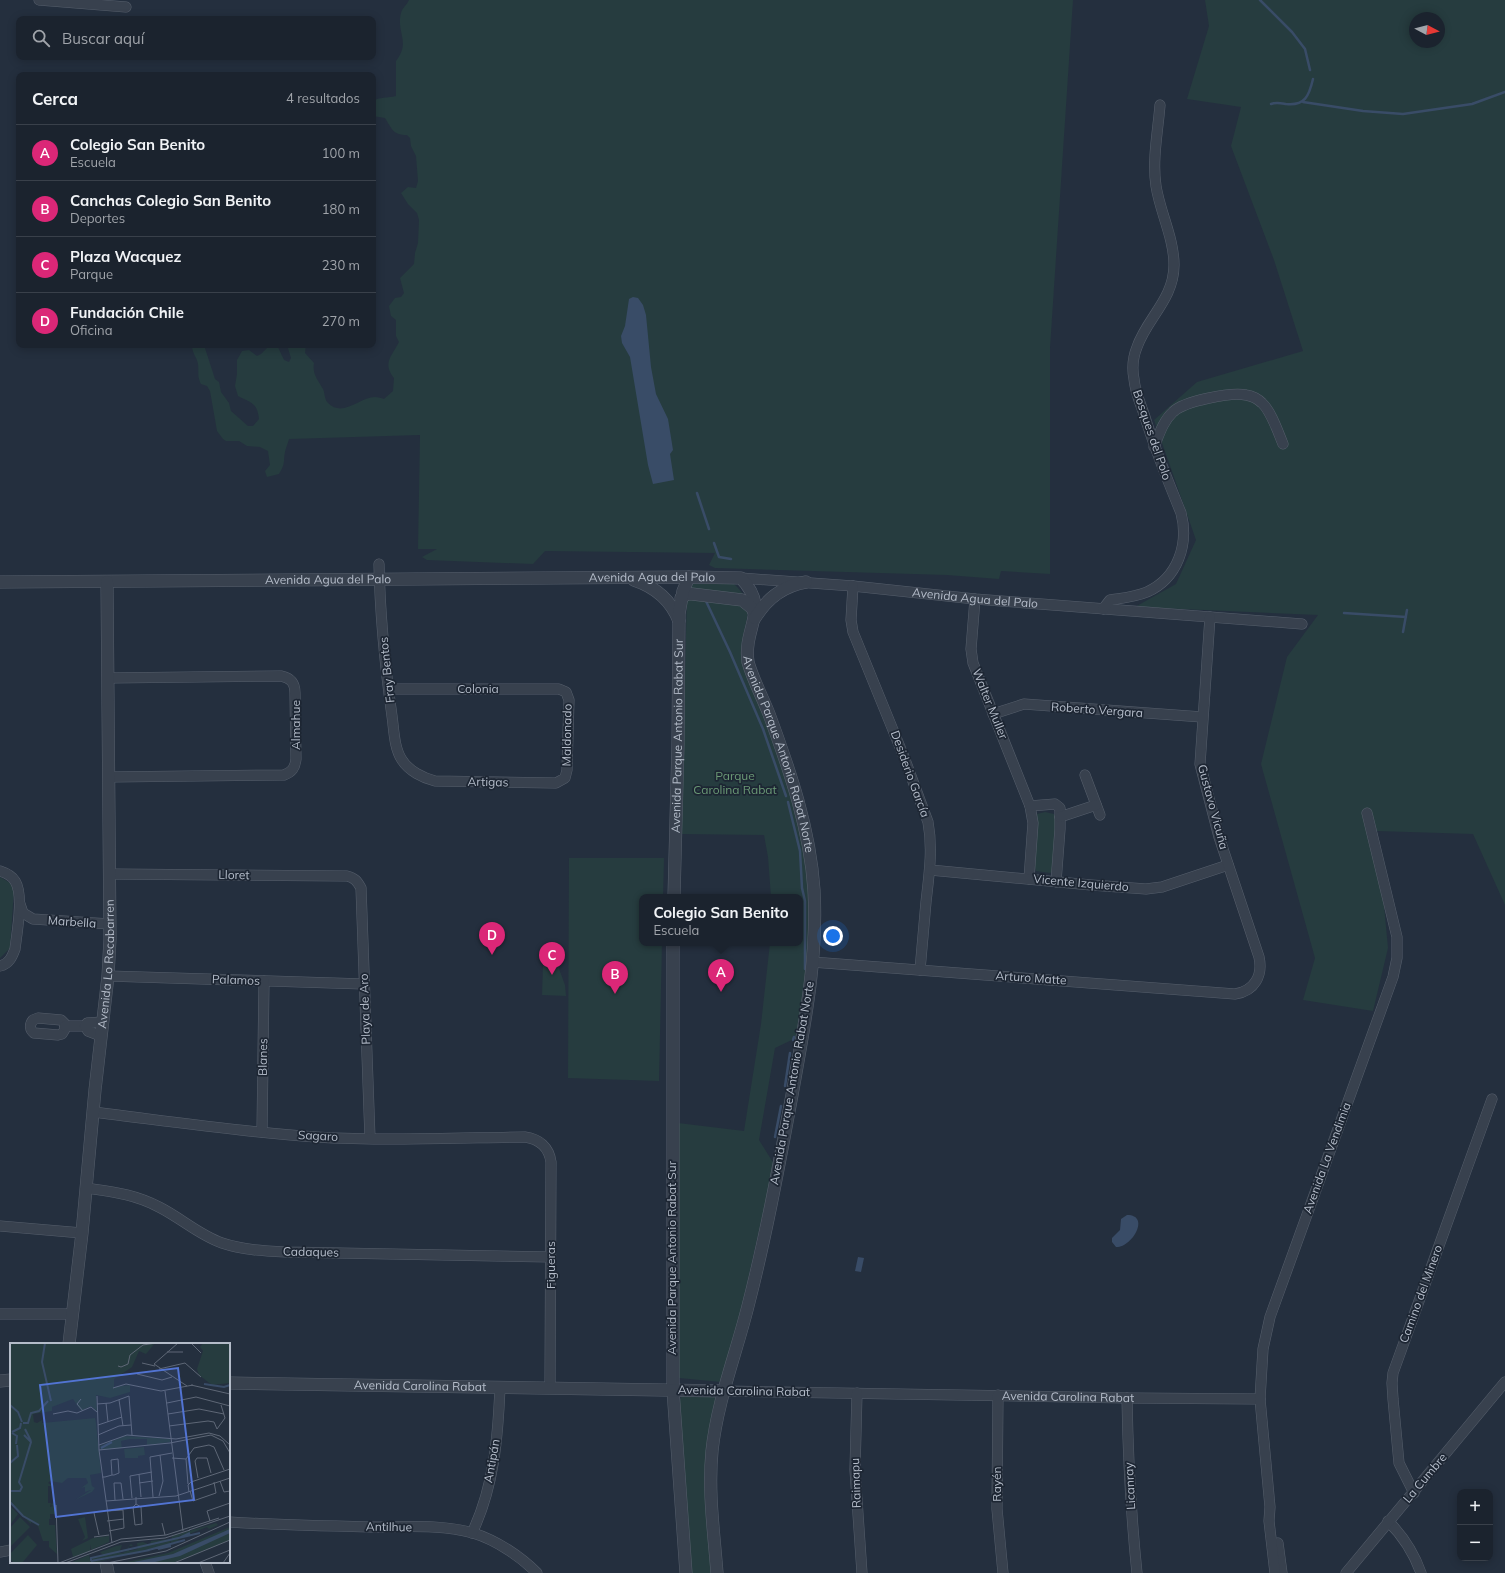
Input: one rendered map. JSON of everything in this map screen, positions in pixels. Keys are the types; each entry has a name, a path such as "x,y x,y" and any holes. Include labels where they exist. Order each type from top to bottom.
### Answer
{"street":[{"path":"39,0 126,7"},
{"name":"Bosques del Polo","path":"1103,609 1110,600 1139,594 1159,584 1172,572 1180,557 1184,539 1183,522 1154,447 1135,389 1133,372 1135,354 1140,340 1165,300 1173,275 1172,248 1156,185 1155,156 1160,105"},
{"path":"1154,447 1166,420 1178,408 1189,403 1241,394 1255,398 1265,406 1283,444"},
{"name":"Fray Bentos","path":"379,564 388,689 398,753 402,761 412,771"},
{"path":"628,577 645,584 662,596 676,614 679,622"},
{"name":"Avenida Agua del Palo","path":"0,582 628,577 741,578 854,586 975,599 1302,624"},
{"name":"Avenida Parque Antonio Rabat Sur","path":"674,894 678,744 679,622 681,598 690,577"},
{"name":"Avenida Parque Antonio Rabat Norte","path":"717,1573 710,1476 712,1450 716,1423 752,1293 769,1213 803,1034 812,962 814,891 802,811 748,662 747,646 754,617 755,597 741,578"},
{"name":"Avenida Lo Recabarren","path":"69,1343 82,1233 93,1112 108,976 110,874 107,582"},
{"path":"681,598 688,594 692,594 737,599 748,603 754,617 776,594 790,586 806,582"},
{"name":"Desiderio García","path":"854,586 851,620 854,632 904,757 928,822 931,842 930,870 920,970"},
{"name":"Walter Muller","path":"975,599 971,656 974,668 1030,806 1033,823 1029,879"},
{"name":"Gustavo Vicuña","path":"1210,617 1202,717 1200,757 1201,771 1228,865 1260,964 1258,978 1254,985 1249,989"},
{"name":"Almahue","path":"108,678 287,677 292,680 295,686 296,759 295,766 289,773 284,775 109,777"},
{"name":"Colonia","path":"388,689 559,689 566,692"},
{"name":"Maldonado","path":"565,778 567,770 569,700 566,692"},
{"name":"Roberto Vergara","path":"993,714 1024,704 1202,717"},
{"name":"Artigas","path":"412,771 429,780 441,781 556,783 565,778"},
{"path":"1085,775 1100,815"},
{"path":"1030,806 1055,804 1060,808 1056,882"},
{"path":"1060,817 1096,805"},
{"name":"Avenida La Vendimia","path":"1274,1573 1269,1521 1270,1507 1260,1399 1263,1349 1270,1317 1396,968 1398,948 1397,937 1367,813"},
{"name":"Vicente Izquierdo","path":"930,870 1056,882 1157,888 1228,865"},
{"path":"0,871 6,873 15,880 18,886 19,902 16,938 12,957 8,963 0,966"},
{"name":"Lloret","path":"110,874 347,876 353,877 357,880"},
{"name":"Playa de Aro","path":"357,880 361,888 370,1138"},
{"name":"Marbella","path":"19,902 23,913 33,919 110,924"},
{"name":"Marbella","path":"16,938 22,926 33,919"},
{"name":"Avenida Parque Antonio Rabat Sur","path":"673,946 673,1390 686,1573"},
{"name":"Arturo Matte","path":"812,962 1235,994 1249,989"},
{"name":"Palamos","path":"108,976 364,984"},
{"name":"Blanes","path":"262,1132 264,981"},
{"path":"65,1026 85,1026 90,1022 103,1022"},
{"path":"85,1026 88,1031 101,1036"},
{"name":"Camino del Minero","path":"1414,1493 1399,1462 1393,1399 1393,1373 1492,1099"},
{"name":"Sagaro","path":"93,1112 316,1137 525,1137 536,1140 543,1145"},
{"name":"Figueras","path":"543,1145 550,1156 551,1162 550,1388"},
{"name":"Cadaques","path":"86,1188 110,1190 136,1197 160,1207 204,1235 229,1245 251,1249 286,1252 551,1257"},
{"path":"0,1226 82,1233"},
{"path":"0,1314 72,1314"},
{"path":"0,1381 10,1380"},
{"name":"La Cumbre","path":"1346,1573 1505,1382"},
{"name":"Avenida Carolina Rabat","path":"230,1383 1260,1399"},
{"path":"0,1387 10,1386"},
{"name":"Antipán","path":"472,1533 483,1504 495,1458 500,1387"},
{"name":"Raimapu","path":"857,1393 855,1470 862,1573"},
{"name":"Rayén","path":"998,1395 996,1509 1002,1573"},
{"name":"Licanray","path":"1127,1398 1127,1438 1137,1573"},
{"name":"Avenida La Vendimia","path":"1270,1507 1276,1520 1282,1573"},
{"path":"1388,1521 1407,1542 1422,1573"},
{"name":"Antilhue","path":"230,1522 285,1525 423,1527 472,1533 506,1549 537,1573"},
{"path":"0,1552 10,1550"},
{"path":"106,1563 108,1573"},
{"path":"205,1563 209,1573"}],"green space":[{"path":"409,0 1073,0 1050,348 1050,574 1001,571 999,579 947,575 715,568 709,565 715,553 545,551 533,564 427,560 422,557 437,549 418,549 420,435 289,439 283,465 279,474 267,477 265,471 270,465 268,451 260,447 247,446 239,441 226,441 223,439 217,431 210,391 207,386 201,384 197,359 192,348 205,348 215,379 219,382 221,392 229,403 231,411 248,426 253,426 259,419 255,406 238,396 235,386 237,360 242,351 249,350 257,356 267,348 278,348 284,360 289,362 291,358 288,348 306,348 305,353 314,363 315,374 323,389 326,400 334,407 346,408 369,398 376,397 384,399 393,391 394,378 390,373 388,364 399,342 396,336 396,320 391,316 389,306 395,298 401,297 404,293 400,278 414,264 418,243 419,220 417,213 408,204 401,193 408,187 416,188 418,181 416,156 411,146 410,138 407,135 396,133 385,118 376,116 376,100 396,96 396,61 403,43 400,26 402,11"},
{"path":"1205,0 1505,0 1505,905 1473,834 1377,831 1388,948 1373,1011 1303,1000 1315,958 1261,764 1287,657 1318,615 1135,607 1176,584 1196,540 1154,420 1197,382 1303,351 1274,260 1231,146 1241,107 1187,99 1209,26"},
{"name":"Parque Carolina Rabat","path":"693,584 734,584 745,597 748,609 743,638 773,728 791,790 804,852 809,902 807,960 798,1037 775,1048 759,1140 774,1164 742,1306 721,1382 679,1378 678,1123 744,1131 761,1024 770,946 803,946 803,894 771,894 768,857 764,835 681,834 687,595"},
{"path":"1045,812 1054,814 1056,817 1052,872 1050,873 1036,871 1035,868 1037,814"},
{"path":"569,858 664,858 663,894 639,894 639,946 662,946 659,1081 568,1078"},
{"path":"0,877 10,883 14,890 10,948 0,958"},
{"path":"543,965 558,966 565,985 566,996 542,995"},
{"path":"682,1396 714,1396 717,1403 714,1573 692,1573 678,1402"}],"water":[{"path":"633,297 638,298 643,305 646,315 651,367 656,394 668,419 673,450 670,454 674,480 653,484 648,465 630,357 622,343 621,336 625,326 629,299"},
{"path":"1127,1215 1134,1216 1138,1220 1136,1231 1128,1242 1122,1246 1116,1247 1112,1242 1112,1238 1120,1230 1121,1219"},
{"path":"858,1257 864,1258 861,1272 855,1271"}],"waterway":[{"path":"1260,0 1292,32 1305,49 1310,70"},
{"path":"1271,104 1292,104 1302,101 1308,95 1313,79"},
{"path":"1303,102 1363,111 1403,114 1472,104 1505,92"},
{"path":"697,493 709,529"},
{"path":"714,543 719,557 731,559"},
{"path":"705,599 730,652 763,729 786,796"},
{"path":"1403,632 1407,610"},
{"path":"1344,613 1406,617"},
{"path":"788,802 800,851 802,888 805,901 805,969"},
{"path":"785,1086 790,1053"},
{"path":"775,1137 781,1106"}],"place":[{"name":"Fundación Chile","path":"492,955"},
{"name":"Plaza Wacquez","path":"552,975"},
{"name":"Colegio San Benito","path":"721,992"},
{"name":"Canchas Colegio San Benito","path":"615,994"}]}
